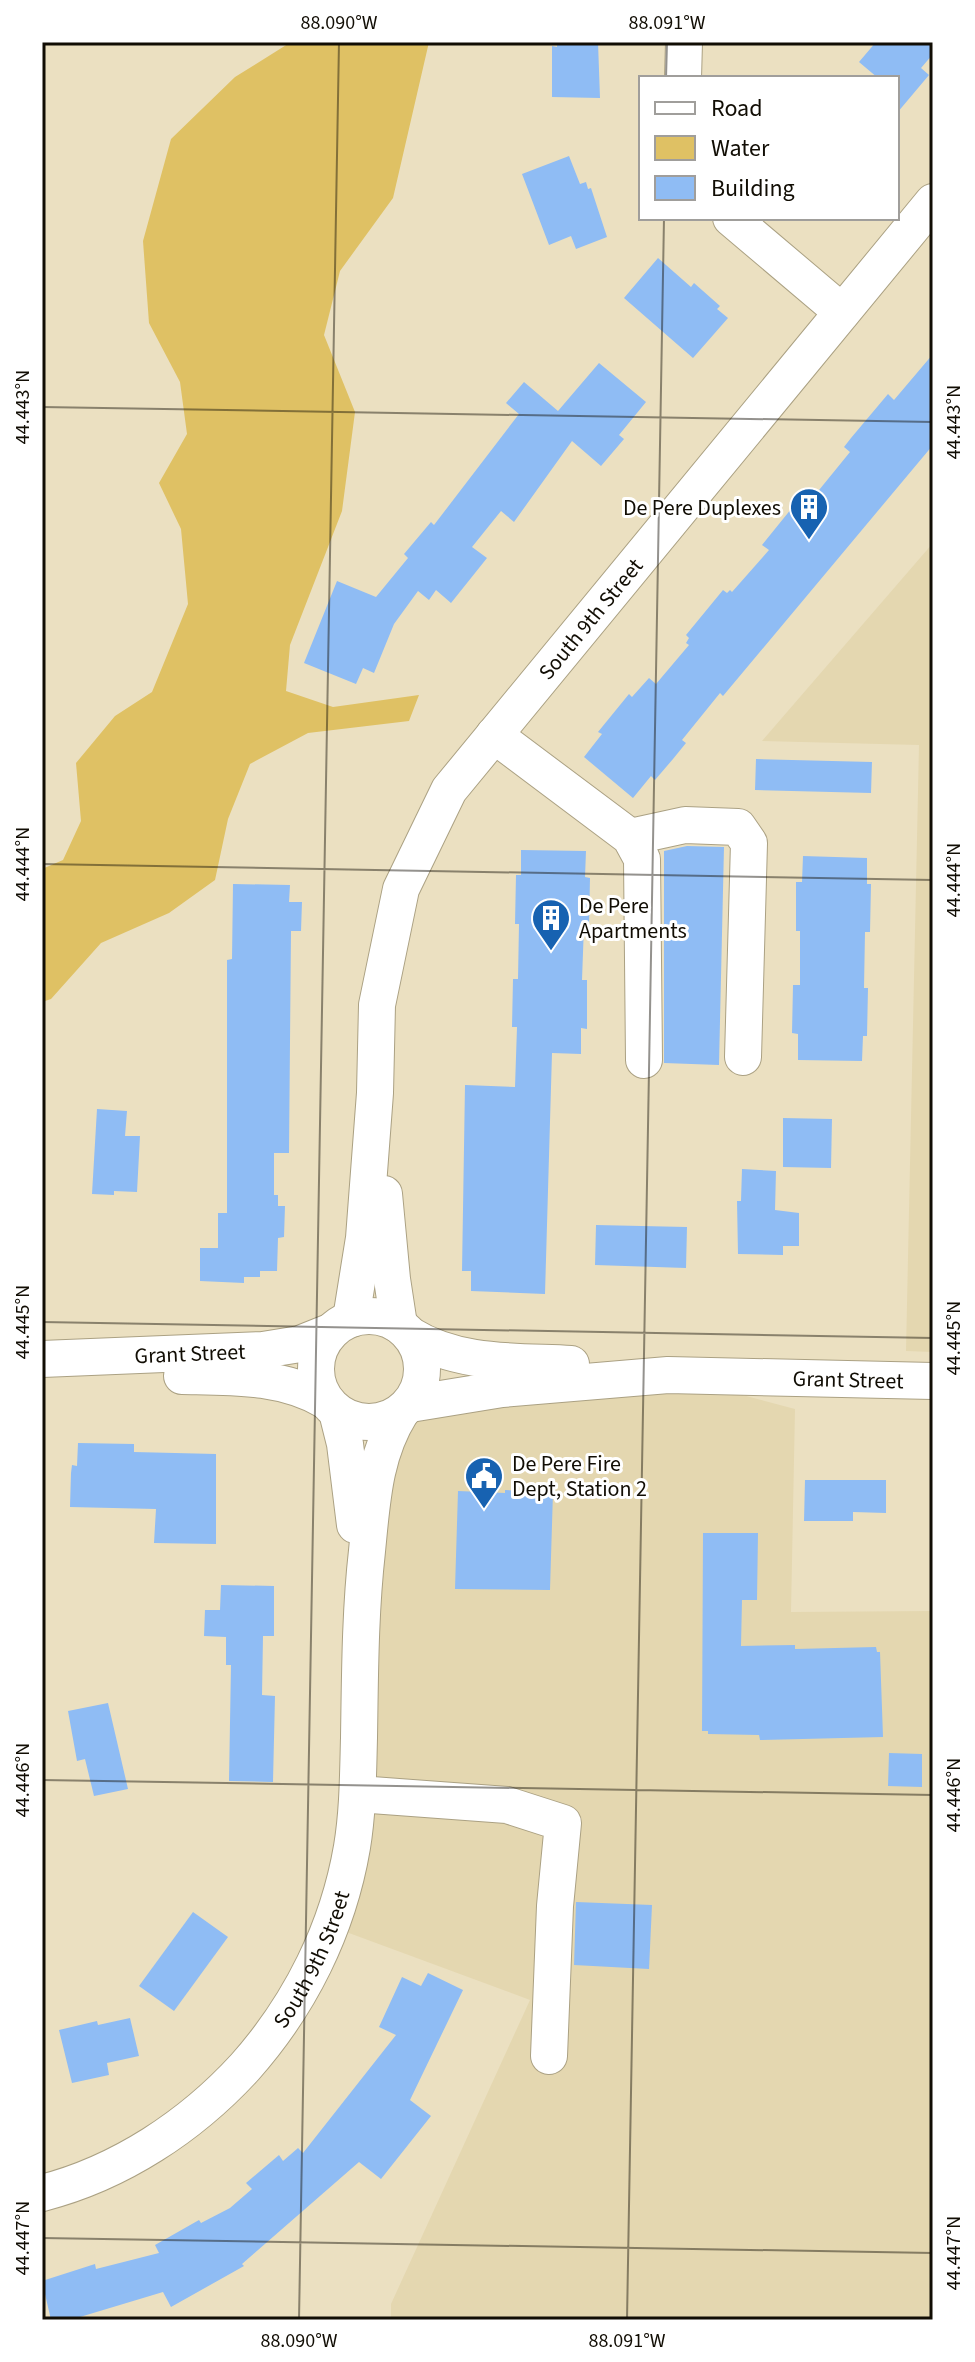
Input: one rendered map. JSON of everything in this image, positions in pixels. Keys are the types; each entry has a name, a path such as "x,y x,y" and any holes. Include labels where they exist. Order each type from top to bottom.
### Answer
{"street":[{"path":"683,76 684,42"},
{"name":"South 9th Street","path":"340,1326 364,1238 375,1093 377,1005 401,889 449,790 933,202"},
{"path":"733,220 842,312"},
{"path":"494,735 630,837 642,859 644,1060"},
{"path":"630,837 685,825 738,827 749,843 743,1057"},
{"name":"South 9th Street","path":"375,1093 392,1279 405,1330"},
{"name":"Grant Street","path":"44,1359 263,1350 300,1344 367,1316 384,1318 428,1346 472,1358 604,1365 668,1375"},
{"path":"331,1407 319,1389 315,1363 320,1347 340,1326"},
{"path":"405,1330 418,1347 422,1362 418,1391 406,1408"},
{"name":"Grant Street","path":"44,1359 161,1375 255,1379 295,1386 351,1419 366,1422 385,1421 406,1408 502,1389 668,1375 933,1381"},
{"name":"South 9th Street","path":"331,1407 349,1469 362,1595"},
{"name":"South 9th Street","path":"42,2193 103,2171 150,2146 188,2120 228,2085 263,2046 294,2002 319,1955 334,1916 352,1847 358,1794 362,1595 380,1455 389,1432 406,1408"},
{"path":"358,1794 507,1805 563,1823 555,1906 549,2056"}],"shaded area":[{"path":"933,543 933,1352 906,1351 919,745 762,741"},
{"path":"668,1375 795,1409 791,1612 933,1611 933,2320 391,2320 391,2304 530,2000 330,1926 380,1455 445,1389"}],"water":[{"path":"291,42 429,42 393,198 340,271 324,335 355,412 342,511 290,645 286,691 333,707 419,695 409,721 308,733 250,764 228,819 215,880 169,913 101,943 51,999 42,1002 42,869 63,860 81,821 76,763 115,716 152,692 188,604 181,529 159,483 187,434 180,382 149,323 143,241 171,139 235,77"}],"building":[{"path":"557,42 598,42 600,98 552,97 552,46 557,47"},
{"path":"876,42 933,42 933,54 921,68 929,75 899,111 899,76 876,76 859,62"},
{"path":"569,156 580,184 586,182 588,189 591,188 607,237 576,249 571,236 549,245 522,174"},
{"path":"658,258 691,287 694,283 720,306 717,309 728,318 693,358 624,298"},
{"path":"933,354 933,445 723,696 720,693 682,740 686,743 673,759 655,780 651,776 633,798 584,757 602,734 598,732 629,694 632,697 649,678 656,684 689,645 686,635 723,590 732,592 769,550 762,545 800,498 808,489 815,495 850,452 844,447 851,438 888,394 894,400"},
{"path":"599,363 646,402 619,435 624,439 601,466 572,441 514,522 501,511 472,547 487,558 451,603 436,590 429,600 418,591 394,624 374,673 363,668 356,684 304,663 337,581 376,597 408,558 404,554 431,522 434,525 519,414 506,403 524,382 558,411"},
{"path":"756,759 872,762 871,793 755,790"},
{"path":"687,846 724,847 719,1065 664,1063 664,851"},
{"path":"521,850 586,851 585,877 590,878 589,926 584,925 582,980 587,980 587,1029 581,1028 581,1054 552,1053 545,1294 471,1291 471,1271 462,1271 465,1085 515,1087 517,1027 512,1027 513,979 518,979 516,875 521,875"},
{"path":"803,856 867,858 867,884 871,884 870,932 865,932 867,1036 863,1036 862,1061 798,1060 798,1034 792,1033 793,985 800,985 796,882 802,882"},
{"path":"233,884 290,885 289,902 302,902 301,931 291,931 289,1153 274,1153 274,1195 278,1195 278,1206 285,1206 284,1237 278,1238 277,1271 260,1271 260,1277 244,1277 244,1283 200,1281 200,1248 218,1248 218,1213 227,1213 227,960 232,959"},
{"path":"97,1109 127,1111 125,1136 140,1136 137,1192 92,1194"},
{"path":"783,1118 832,1119 831,1168 783,1167"},
{"path":"742,1169 776,1171 775,1210 799,1213 799,1246 783,1246 783,1255 738,1254 737,1201 741,1201"},
{"path":"596,1225 687,1227 686,1268 595,1265"},
{"path":"78,1443 134,1444 134,1452 216,1454 216,1544 154,1543 156,1509 70,1507 72,1465 77,1466"},
{"path":"805,1480 886,1480 886,1513 853,1512 853,1521 804,1521"},
{"path":"505,1490 553,1492 550,1590 455,1589 458,1491 505,1493"},
{"path":"703,1533 758,1533 757,1600 742,1600 741,1646 795,1645 795,1649 876,1647 880,1652 883,1737 760,1740 759,1735 708,1734 708,1731 702,1731"},
{"path":"221,1585 274,1586 274,1636 263,1636 262,1695 275,1696 273,1782 229,1781 231,1665 226,1665 226,1637 204,1636 205,1610 220,1610"},
{"path":"108,1703 128,1789 94,1796 85,1759 77,1761 68,1711"},
{"path":"889,1753 922,1754 922,1787 888,1786"},
{"path":"576,1902 652,1905 649,1969 574,1965"},
{"path":"193,1912 228,1937 174,2011 139,1986"},
{"path":"428,1973 463,1990 410,2100 431,2116 381,2179 359,2162 242,2264 244,2266 171,2307 163,2292 70,2320 51,2320 42,2281 95,2264 96,2269 159,2253 155,2245 199,2220 201,2223 230,2208 252,2189 246,2183 279,2155 283,2161 298,2148 303,2153 396,2035 379,2027 402,1977 421,1986"},
{"path":"130,2018 139,2056 107,2063 109,2075 72,2083 59,2030 97,2021 98,2025"}],"place":[{"name":"De Pere Duplexes","path":"809,541"},
{"name":"De Pere Apartments","path":"551,952"},
{"name":"De Pere Fire Dept, Station 2","path":"484,1510"}]}
